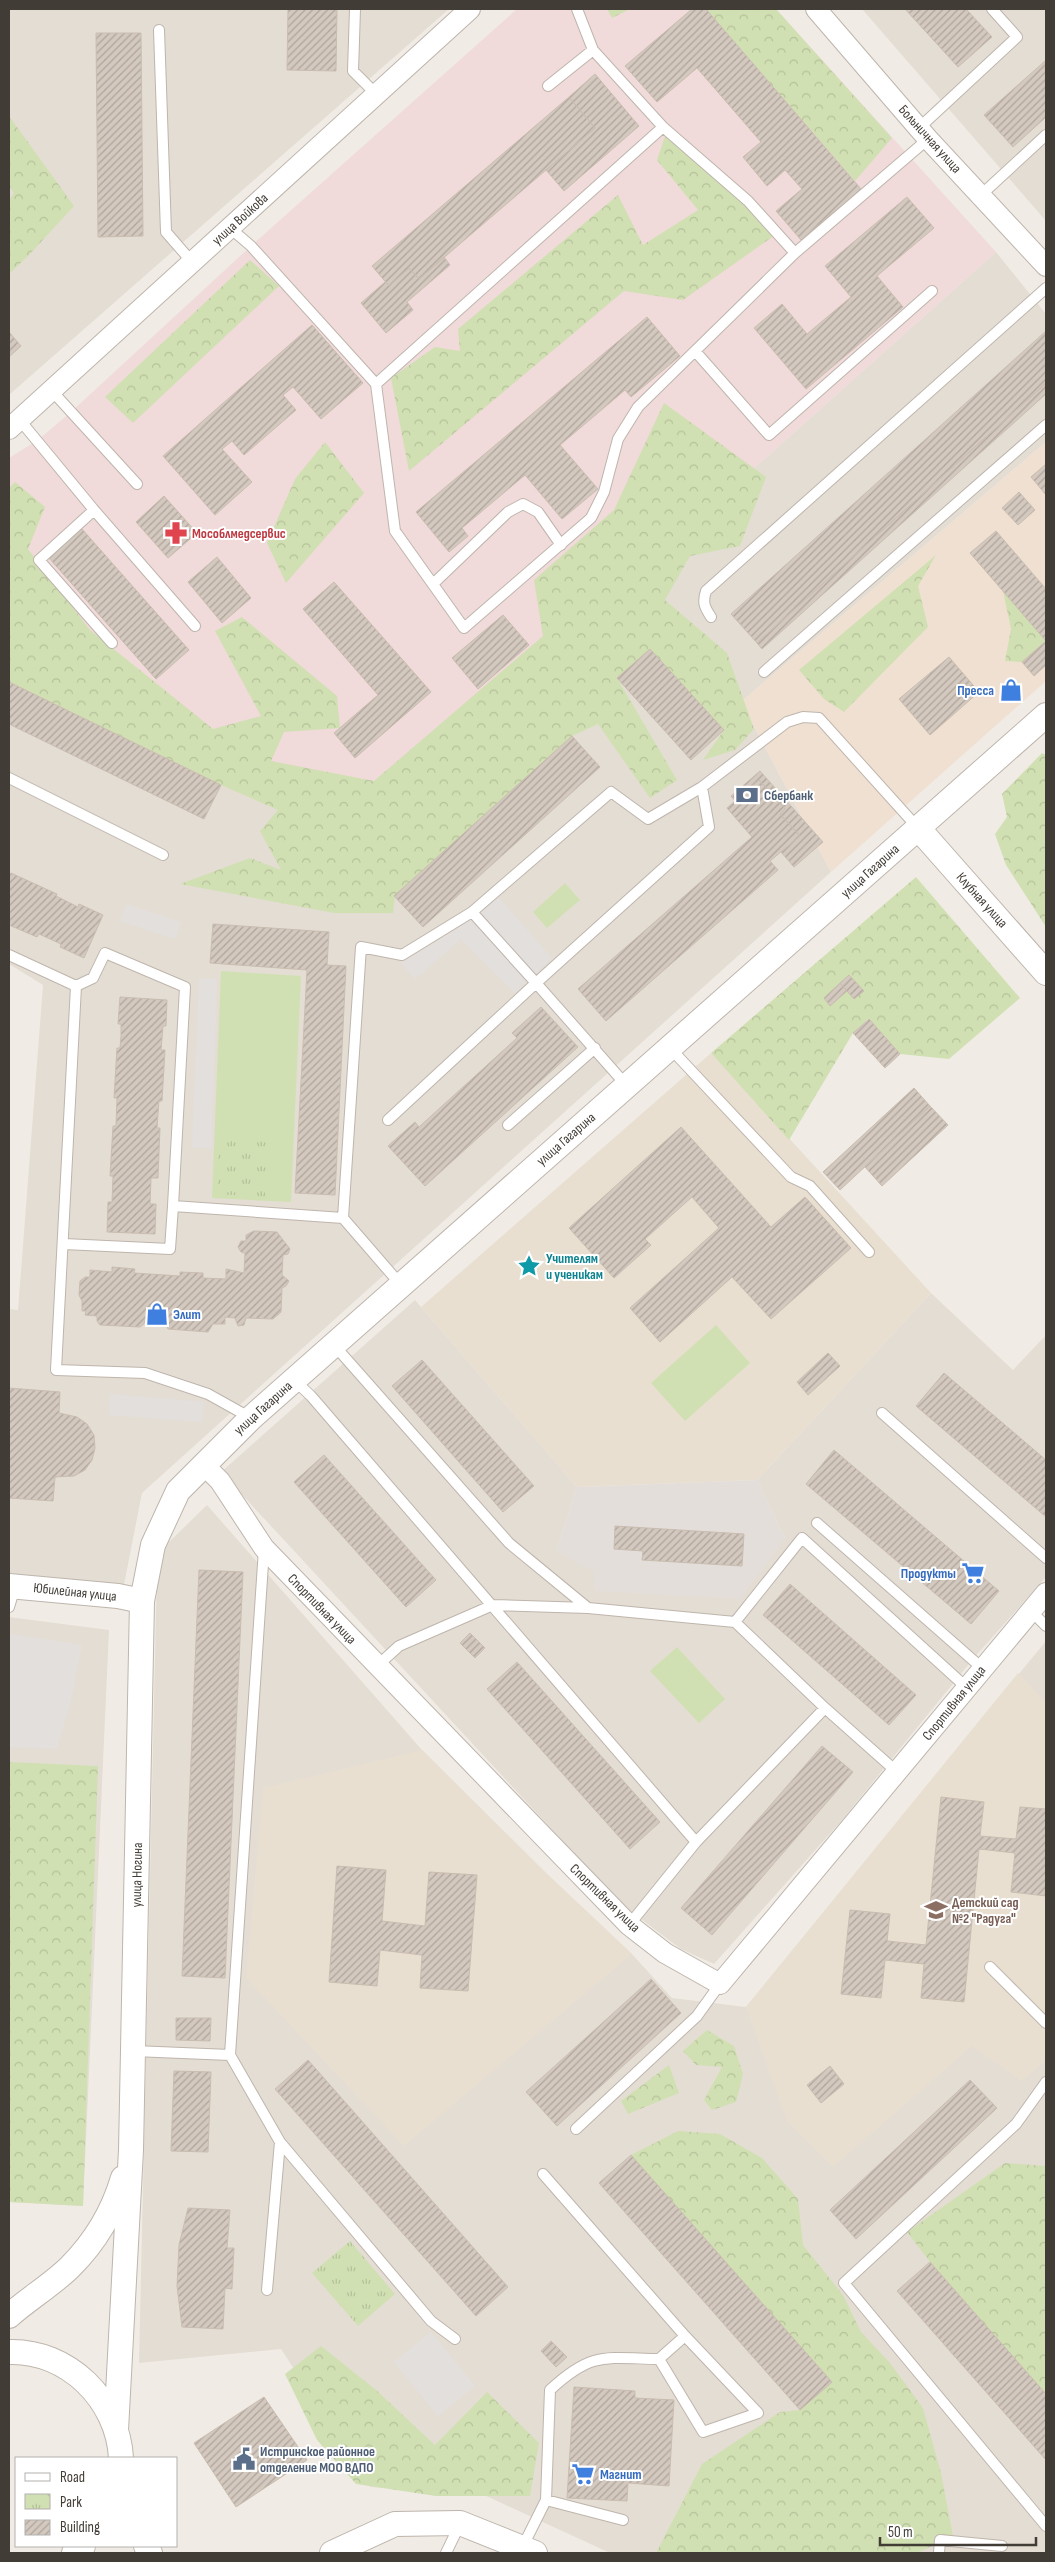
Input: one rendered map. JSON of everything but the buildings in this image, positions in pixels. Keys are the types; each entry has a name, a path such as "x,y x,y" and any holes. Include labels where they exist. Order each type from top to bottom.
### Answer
{"street":[{"name":"улица Войкова","path":"14,424 470,9"},
{"name":"Больничная улица","path":"816,9 924,133 1046,266"},
{"name":"улица Гагарина","path":"142,1601 153,1545 178,1491 203,1464 251,1418 1046,715"},
{"name":"Клубная улица","path":"918,828 1046,973"},
{"name":"Спортивная улица","path":"203,1464 220,1481 264,1548 629,1925 665,1953 720,1984 1046,1593"},
{"name":"Юбилейная улица","path":"11,1593 118,1596 142,1601"},
{"name":"улица Ногина","path":"131,2150 142,1601"},
{"path":"9,2316 68,2269 88,2247 109,2213 119,2190 131,2150"},
{"path":"121,2457 116,2430 131,2150"},
{"path":"9,2352 35,2355 54,2361 71,2370 99,2396 116,2430"},
{"path":"332,2553 395,2524 460,2523 529,2551"}],"lane":[{"path":"355,9 353,71 376,94"},
{"path":"576,9 593,50 664,127 748,201 795,253"},
{"path":"230,228 251,246 376,384 395,531 464,628 591,518 604,492 618,439 638,407 795,253 924,133 1017,37 992,9"},
{"path":"159,30 166,232 192,262"},
{"path":"548,86 593,50"},
{"path":"376,384 664,127"},
{"path":"981,195 1046,135"},
{"path":"711,617 704,608 703,599 706,591 1046,288"},
{"path":"695,350 770,435 932,292"},
{"path":"52,390 137,484"},
{"path":"14,424 94,510 195,626"},
{"path":"764,672 1046,425"},
{"path":"433,584 508,512 523,504 538,512 561,545"},
{"path":"94,510 39,560 112,643"},
{"path":"343,1218 361,947 402,955 472,912 612,792 648,819 702,787 787,722 803,717 818,718 918,828"},
{"path":"9,778 163,855"},
{"path":"388,1120 709,827 702,787"},
{"path":"472,912 627,1086"},
{"path":"64,1244 170,1249 185,988 106,952 93,978 76,986"},
{"path":"9,955 76,986"},
{"path":"76,986 56,1370 145,1373 208,1394 251,1418"},
{"path":"508,1125 595,1048"},
{"path":"670,1048 791,1177 810,1186 869,1252"},
{"path":"173,1206 343,1218 402,1285"},
{"path":"334,1345 509,1543 588,1608"},
{"path":"294,1380 311,1396 493,1605 696,1842"},
{"path":"882,1413 1046,1558"},
{"path":"817,1523 982,1668"},
{"path":"735,1622 802,1538 966,1687"},
{"path":"264,1548 230,2055 280,2142 431,2322 455,2339"},
{"path":"377,1666 399,1646 493,1605 588,1608 735,1622 825,1708 897,1772"},
{"path":"1031,1611 1046,1626"},
{"path":"629,1925 696,1842 825,1708"},
{"path":"990,1967 1046,2023"},
{"path":"576,2129 697,2016 720,1984"},
{"path":"134,2051 230,2055"},
{"path":"1046,2082 1016,2124 844,2283 1046,2526"},
{"path":"267,2290 280,2142"},
{"path":"543,2174 685,2336 758,2413 703,2432 659,2359"},
{"path":"529,2551 546,2500 550,2390 572,2369 599,2358 659,2359 685,2336"},
{"path":"546,2500 623,2520"},
{"path":"446,2553 460,2523"},
{"path":"939,2553 940,2540 1002,2546"}],"shaded area":[{"path":"9,9 449,9 9,395"},
{"path":"517,9 776,9 996,252 356,824 9,632 9,458 38,440 71,412 251,246"},
{"path":"862,9 1046,9 1046,221"},
{"path":"996,252 1046,314 1046,442 741,702 831,872 142,1493 123,1590 9,1580 9,1309 18,1310 43,985 9,964 9,632 356,824"},
{"path":"1046,442 1046,681 831,872 741,702"},
{"path":"498,897 552,958 515,993 461,939 415,979 401,963 454,931"},
{"path":"126,904 181,922 175,939 120,921"},
{"path":"199,978 217,979 211,1148 192,1148"},
{"path":"711,1053 931,1293 757,1480 577,1487 421,1307"},
{"path":"931,1293 1013,1370 1046,1335 1046,1577 973,1659 842,1820 714,1964 681,1949 621,1904 221,1472 415,1300 577,1487 556,1551 785,1538 757,1480"},
{"path":"110,1394 204,1402 202,1422 109,1415"},
{"path":"757,1480 785,1538 740,1599 595,1591 594,1572 556,1551 577,1487"},
{"path":"207,1505 422,1750 546,1873 632,1954 672,1998 746,2007 1046,1641 1046,2553 610,2553 482,2494 370,2487 281,2349 139,2363 157,1568 168,1543"},
{"path":"9,1617 109,1630 83,2206 9,2202"},
{"path":"9,1634 82,1645 72,1697 57,1749 9,1747"},
{"name":"Детский сад №2 \"Радуга\"","path":"1018,1673 1046,1702 1046,2061 1021,2081 972,2046 833,2167 787,2121 746,2007"},
{"path":"422,1750 546,1873 632,1954 404,2146 246,1978 263,1788"},
{"path":"431,2332 475,2386 438,2416 394,2362"}],"green space":[{"path":"607,9 630,9 612,18"},
{"path":"706,9 776,9 892,138 855,181"},
{"path":"9,116 74,206 9,274 9,200 14,193 9,186"},
{"path":"666,133 782,230 683,300 624,291 409,471 391,378 435,347 460,351 458,329 618,195 643,245 698,210 657,160"},
{"path":"250,260 279,286 133,423 105,397"},
{"path":"664,403 766,477 740,546 690,556 665,600 727,653 754,729 735,750 703,760 724,730 650,649 617,678 677,780 650,798 598,724 572,736 395,896 393,913 334,913 180,884 250,858 281,870 260,831 278,810 221,785 9,682 9,488 15,482 45,507 28,549 90,630 213,729 261,716 215,631 242,617 337,696 340,728 284,732 271,761 374,781 543,636 534,580 614,510"},
{"path":"325,442 364,493 286,583 267,543 295,479"},
{"path":"936,555 918,586 928,627 844,712 824,699 799,670"},
{"path":"1003,591 1046,641 1022,662 1005,661 1011,629"},
{"path":"1042,753 1046,755 1046,927 1006,865 995,834 1007,817 1002,794"},
{"path":"916,877 1020,998 949,1059 900,1054 868,1019 853,1033 789,1140 711,1053"},
{"path":"565,883 580,900 547,928 533,912"},
{"path":"221,971 301,976 291,1202 212,1198"},
{"path":"219,1139 268,1142 265,1197 217,1194"},
{"path":"716,1325 750,1363 685,1421 651,1383"},
{"path":"677,1647 725,1699 699,1723 650,1671"},
{"path":"9,1762 98,1766 83,2206 9,2202"},
{"path":"707,2030 734,2046 743,2074 736,2102 712,2110 704,2100 722,2067 696,2065 683,2051"},
{"path":"669,2065 679,2093 628,2114 621,2101"},
{"path":"678,2131 720,2134 762,2158 798,2199 803,2245 843,2295 861,2332 890,2363 923,2408 941,2473 953,2536 917,2553 656,2553 702,2464 780,2412 800,2410 832,2382 631,2155"},
{"path":"1005,2163 1046,2166 1046,2394 930,2262 907,2232"},
{"path":"350,2241 395,2294 358,2326 312,2273"},
{"path":"321,2346 376,2390 435,2445 487,2392 539,2443 530,2496 436,2496 356,2484 317,2440 285,2374"}],"place":[{"name":"Мособлмедсервис","path":"176,533"},
{"name":"Пресса","path":"1011,690"},
{"name":"Сбербанк","path":"747,795"},
{"name":"Учителям и ученикам","path":"529,1266"},
{"name":"Элит","path":"157,1314"},
{"name":"Продукты","path":"973,1573"},
{"name":"Детский сад №2 \"Радуга\"","path":"936,1910"},
{"name":"Истринское районное отделение МОО ВДПО","path":"244,2459"},
{"name":"Магнит","path":"583,2474"}]}
